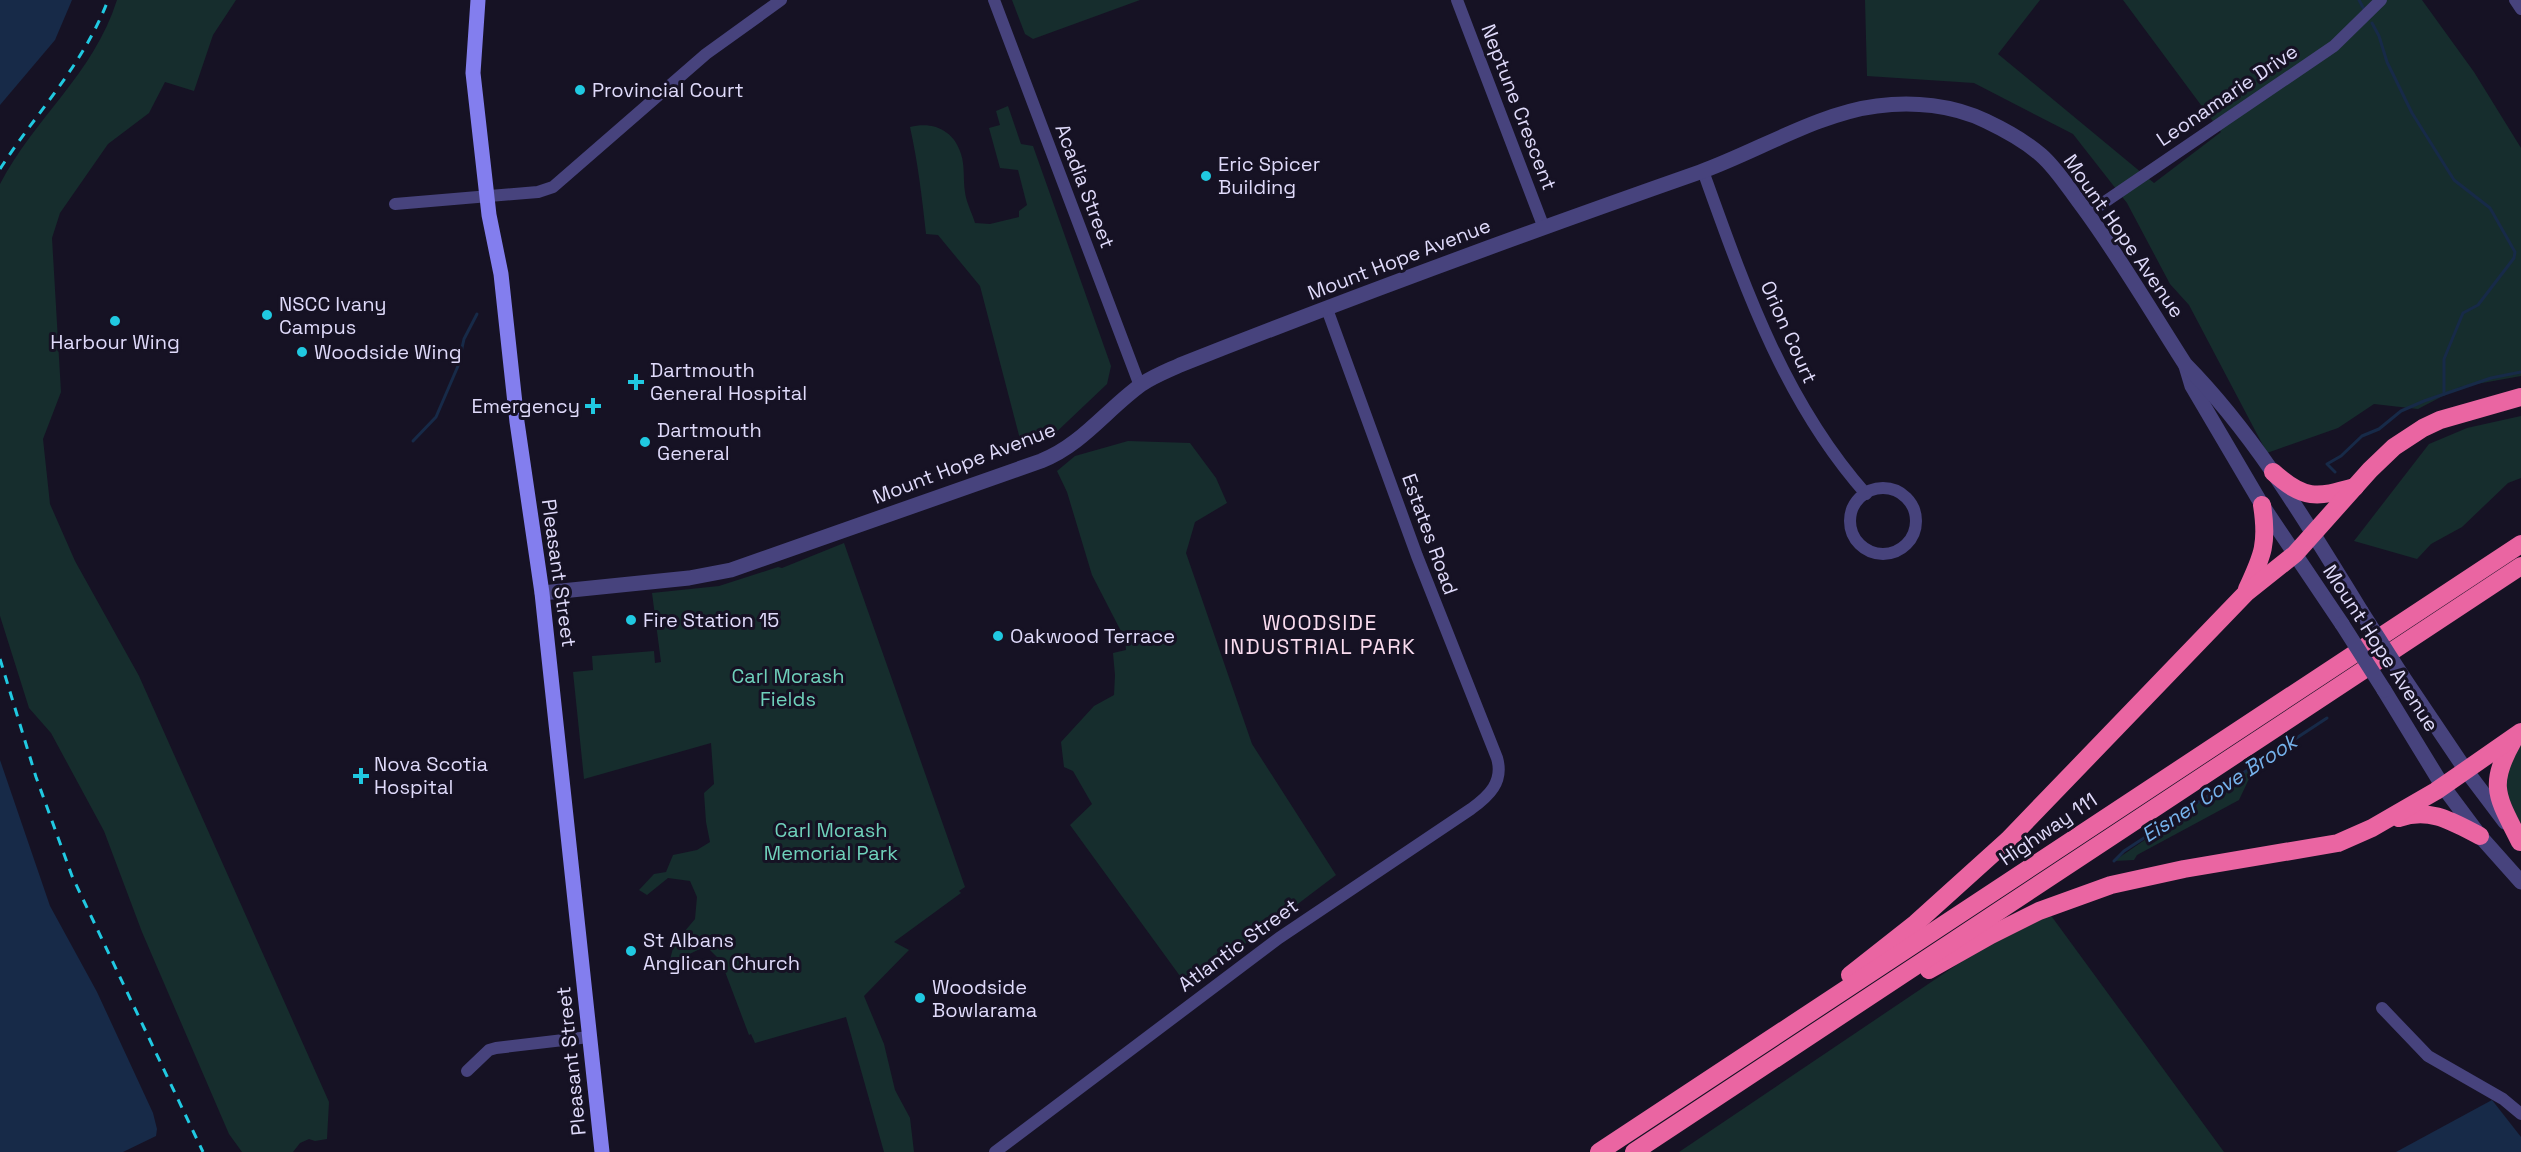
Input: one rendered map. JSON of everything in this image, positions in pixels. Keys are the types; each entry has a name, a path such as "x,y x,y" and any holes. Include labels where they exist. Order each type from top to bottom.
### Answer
{"highway":[{"path":"1727,1068 1744,1050 1779,1029 1895,940 1955,890 2033,815 2246,593 2295,554 2387,453 2423,428 2459,413 2521,397"},
{"path":"2273,472 2291,488 2312,495 2328,495 2355,487"},
{"path":"2246,593 2264,548 2266,532 2262,505"},
{"name":"Highway 111","path":"1599,1152 2521,544"},
{"name":"Highway 111","path":"1634,1152 2521,566"},
{"path":"2372,828 2436,791 2518,734"},
{"path":"2518,734 2499,768 2497,777 2500,801 2520,843"},
{"path":"1634,1152 1943,962 2039,912 2087,893 2184,868 2319,848 2338,843 2411,814 2435,814 2480,836"}],"main road":[{"name":"Pleasant Street","path":"478,0 473,73 487,196 501,274 517,422 542,593 602,1152"}],"street":[{"path":"395,204 538,192 553,187 706,54 781,0"},
{"name":"Acadia Street","path":"994,0 1140,386"},
{"name":"Neptune Crescent","path":"1457,0 1544,228"},
{"name":"Leonamarie Drive","path":"2087,214 2334,46 2381,0"},
{"path":"2515,0 2521,9"},
{"name":"Mount Hope Avenue","path":"542,593 689,578 747,565 1054,456 1079,440 1140,386 1154,376 1180,365 1544,228 1703,171 1851,111 1896,104 1936,106 1984,119 2042,156 2087,214 2185,363 2202,381 2273,472 2403,677 2465,769 2520,843"},
{"name":"Orion Court","path":"1703,171 1752,302 1797,399 1840,465 1866,494"},
{"name":"Estates Road","path":"1327,309 1448,636 1497,758 1499,771"},
{"name":"Mount Hope Avenue","path":"2185,363 2192,386 2262,505 2385,690 2442,785 2480,836 2521,882"},
{"path":"1887,488 1898,492 1910,501 1916,514 1916,525 1913,536 1905,546 1892,553 1882,554 1869,551 1859,544 1853,534 1850,520 1852,509 1866,494 1874,489 1887,488"},
{"name":"Atlantic Street","path":"994,1152 1279,938 1478,804 1494,788 1499,771"},
{"path":"2382,1008 2428,1056 2503,1099 2521,1114"},
{"path":"467,1071 489,1050 496,1048 589,1038"}],"green space":[{"path":"117,0 236,0 213,35 194,91 165,82 149,113 108,144 60,213 52,238 61,392 43,439 50,504 75,561 139,676 329,1102 327,1139 315,1141 309,1139 300,1143 293,1152 242,1152 229,1134 142,932 104,831 51,733 29,708 0,616 0,184 14,160 94,51 107,27"},
{"path":"1012,0 1140,0 1033,39 1025,34"},
{"path":"1865,0 2040,0 1998,54 2154,183 2221,132 2123,0 2422,0 2474,72 2521,148 2521,376 2460,387 2418,409 2374,404 2338,428 2267,453 2189,305 2170,284 2127,203 2073,134 1974,83 1867,76"},
{"path":"1008,106 1021,144 1033,146 1111,366 1107,384 1049,439 1021,443 980,286 938,235 926,234 920,180 910,127 927,125 935,127 953,139 962,159 966,196 975,223 990,224 1019,217 1019,211 1027,205 1018,170 1000,168 989,128 1000,125 996,111"},
{"path":"2521,416 2521,478 2508,483 2462,527 2431,544 2417,559 2354,541 2429,444 2467,428"},
{"path":"1128,441 1190,443 1216,478 1227,503 1195,522 1186,553 1252,744 1336,875 1188,987 1070,825 1092,804 1073,771 1064,767 1061,742 1094,706 1114,695 1113,653 1126,650 1125,639 1092,575 1067,492 1057,471 1075,456"},
{"name":"Carl Morash Memorial Park","path":"844,543 965,887 959,891 961,893 894,942 909,950 864,996 884,1044 895,1090 910,1118 914,1152 884,1152 846,1017 755,1043 751,1034 749,1035 721,961 706,946 669,964 674,944 695,919 697,897 690,881 668,878 647,895 639,890 654,874 666,872 673,855 697,850 710,842 704,793 714,784 711,743 584,779 573,672 593,670 592,656 654,651 655,663 661,662 652,593 719,586 778,567 782,568"},
{"path":"2521,745 2521,823 2510,805 2503,784 2506,766"},
{"path":"2256,764 2239,800 2137,855 2134,860 2114,861"},
{"path":"2044,906 2224,1152 1679,1152"}],"water":[{"path":"0,0 72,0 55,40 0,105"},
{"path":"0,760 50,906 97,992 153,1113 157,1129 156,1136 123,1152 0,1152"},
{"path":"2492,1100 2521,1137 2521,1152 2396,1152"}],"waterway":[{"name":"Eisner Cove Brook","path":"2359,0 2365,11"},
{"name":"Eisner Cove Brook","path":"2372,23 2379,36 2387,62 2412,113 2454,180 2490,208 2515,252 2514,258 2478,305 2463,313 2444,359 2444,394"},
{"path":"413,441 436,417 458,366 464,339 477,314"},
{"name":"Eisner Cove Brook","path":"2335,472 2327,464 2341,456 2362,436 2379,429 2401,411 2491,378 2521,372"},
{"name":"Eisner Cove Brook","path":"2114,861 2124,851 2327,718"}],"railway":[{"path":"0,169 73,67 108,0"},
{"path":"0,659 36,777 72,876 203,1152"}],"place":[{"name":"Provincial Court","path":"580,90"},
{"name":"Eric Spicer Building","path":"1206,176"},
{"name":"NSCC Ivany Campus","path":"267,315"},
{"name":"Harbour Wing","path":"115,321"},
{"name":"Woodside Wing","path":"302,352"},
{"name":"Dartmouth General Hospital","path":"636,382"},
{"name":"Emergency","path":"593,406"},
{"name":"Dartmouth General","path":"645,442"},
{"name":"Fire Station 15","path":"631,620"},
{"name":"Oakwood Terrace","path":"998,636"},
{"name":"Nova Scotia Hospital","path":"361,776"},
{"name":"St Albans Anglican Church","path":"631,951"},
{"name":"Woodside Bowlarama","path":"920,998"}],"district":[{"name":"WOODSIDE INDUSTRIAL PARK","path":"1320,634"}],"park label":[{"name":"Carl Morash Fields","path":"788,688"}]}
